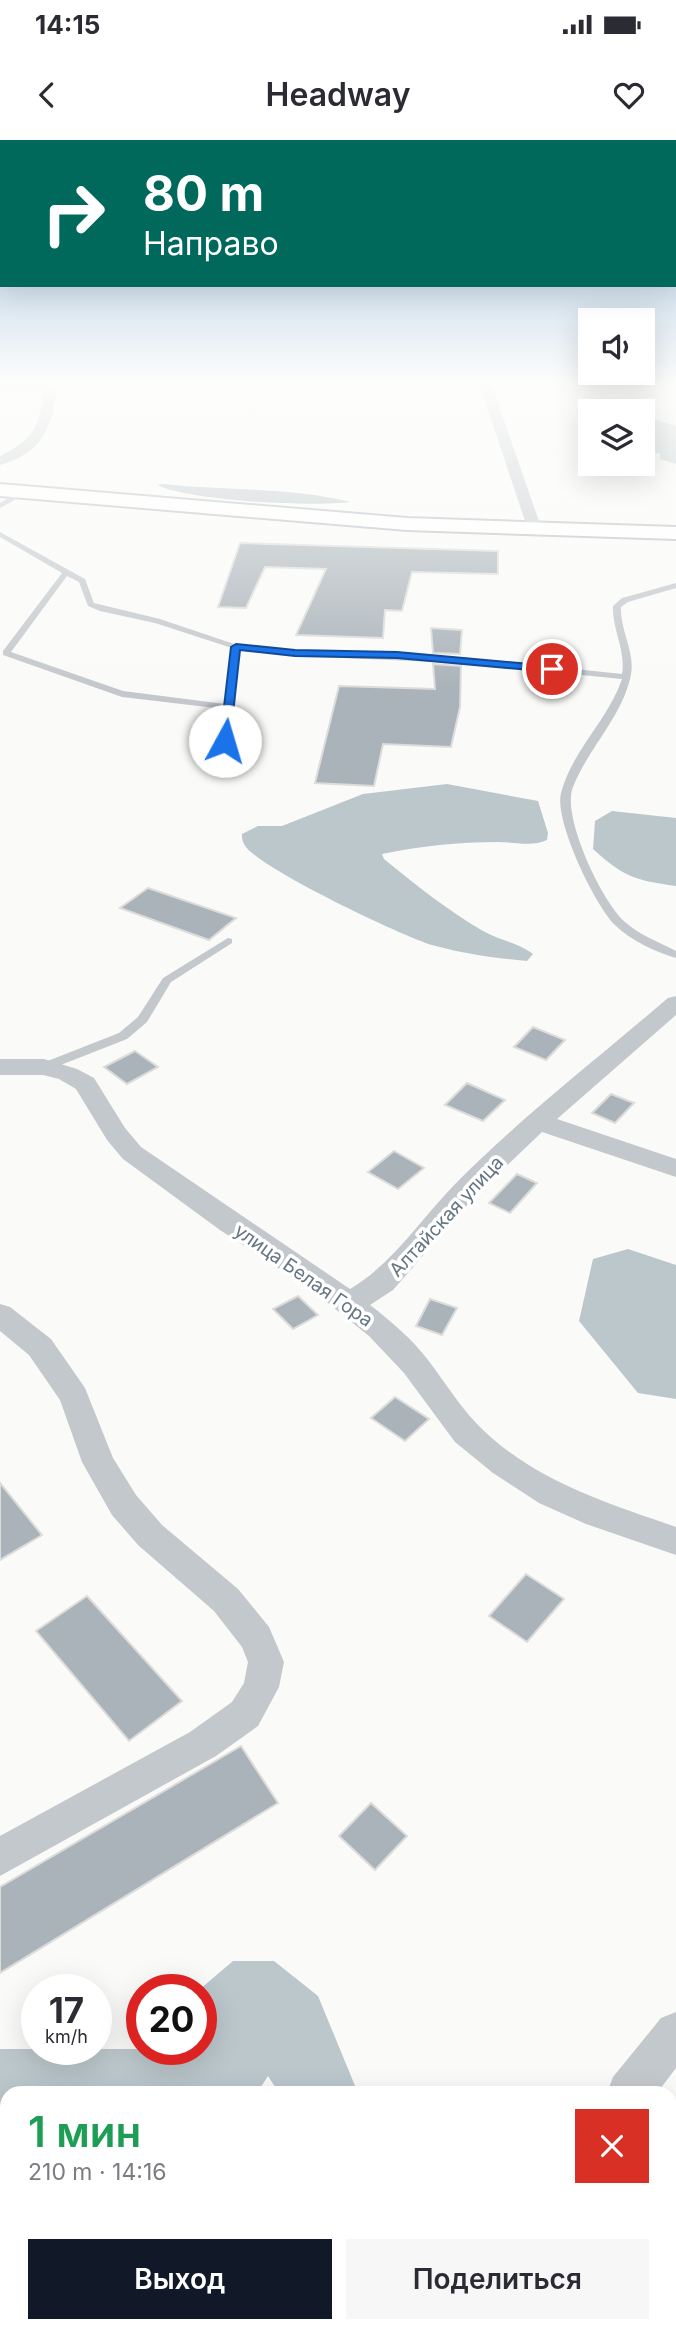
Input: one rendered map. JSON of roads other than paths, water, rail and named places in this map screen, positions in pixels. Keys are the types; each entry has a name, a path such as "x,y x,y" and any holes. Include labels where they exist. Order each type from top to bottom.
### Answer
{"main road":[{"path":"0,490 407,524 676,533"}],"street":[{"path":"520,485 535,530"},
{"name":"Алтайская улица","path":"350,1303 383,1283 468,1187 538,1122 676,1003"},
{"name":"улица Белая Гора","path":"0,1067 44,1067 68,1074 85,1084 116,1134 150,1167 350,1303 380,1328 415,1365 466,1433 504,1464 551,1494 598,1514 676,1541"},
{"path":"538,1122 676,1168"},
{"path":"0,1315 40,1347 75,1396 98,1462 124,1506 150,1535 226,1600 256,1638 266,1662 261,1687 245,1714 203,1744 0,1857"},
{"path":"634,2086 676,2033"}],"lane":[{"path":"0,506 25,492"},
{"path":"0,534 82,581 91,604 157,621 236,647 295,653 447,659 627,677"},
{"path":"66,572 6,653 122,694 229,707"},
{"path":"676,585 625,600 617,606 615,615 626,640 627,677 619,701 570,781 564,799 566,812 588,871 617,921 676,955"},
{"path":"225,741 236,647"},
{"path":"44,1067 123,1036 143,1020 166,980 228,941"}]}
